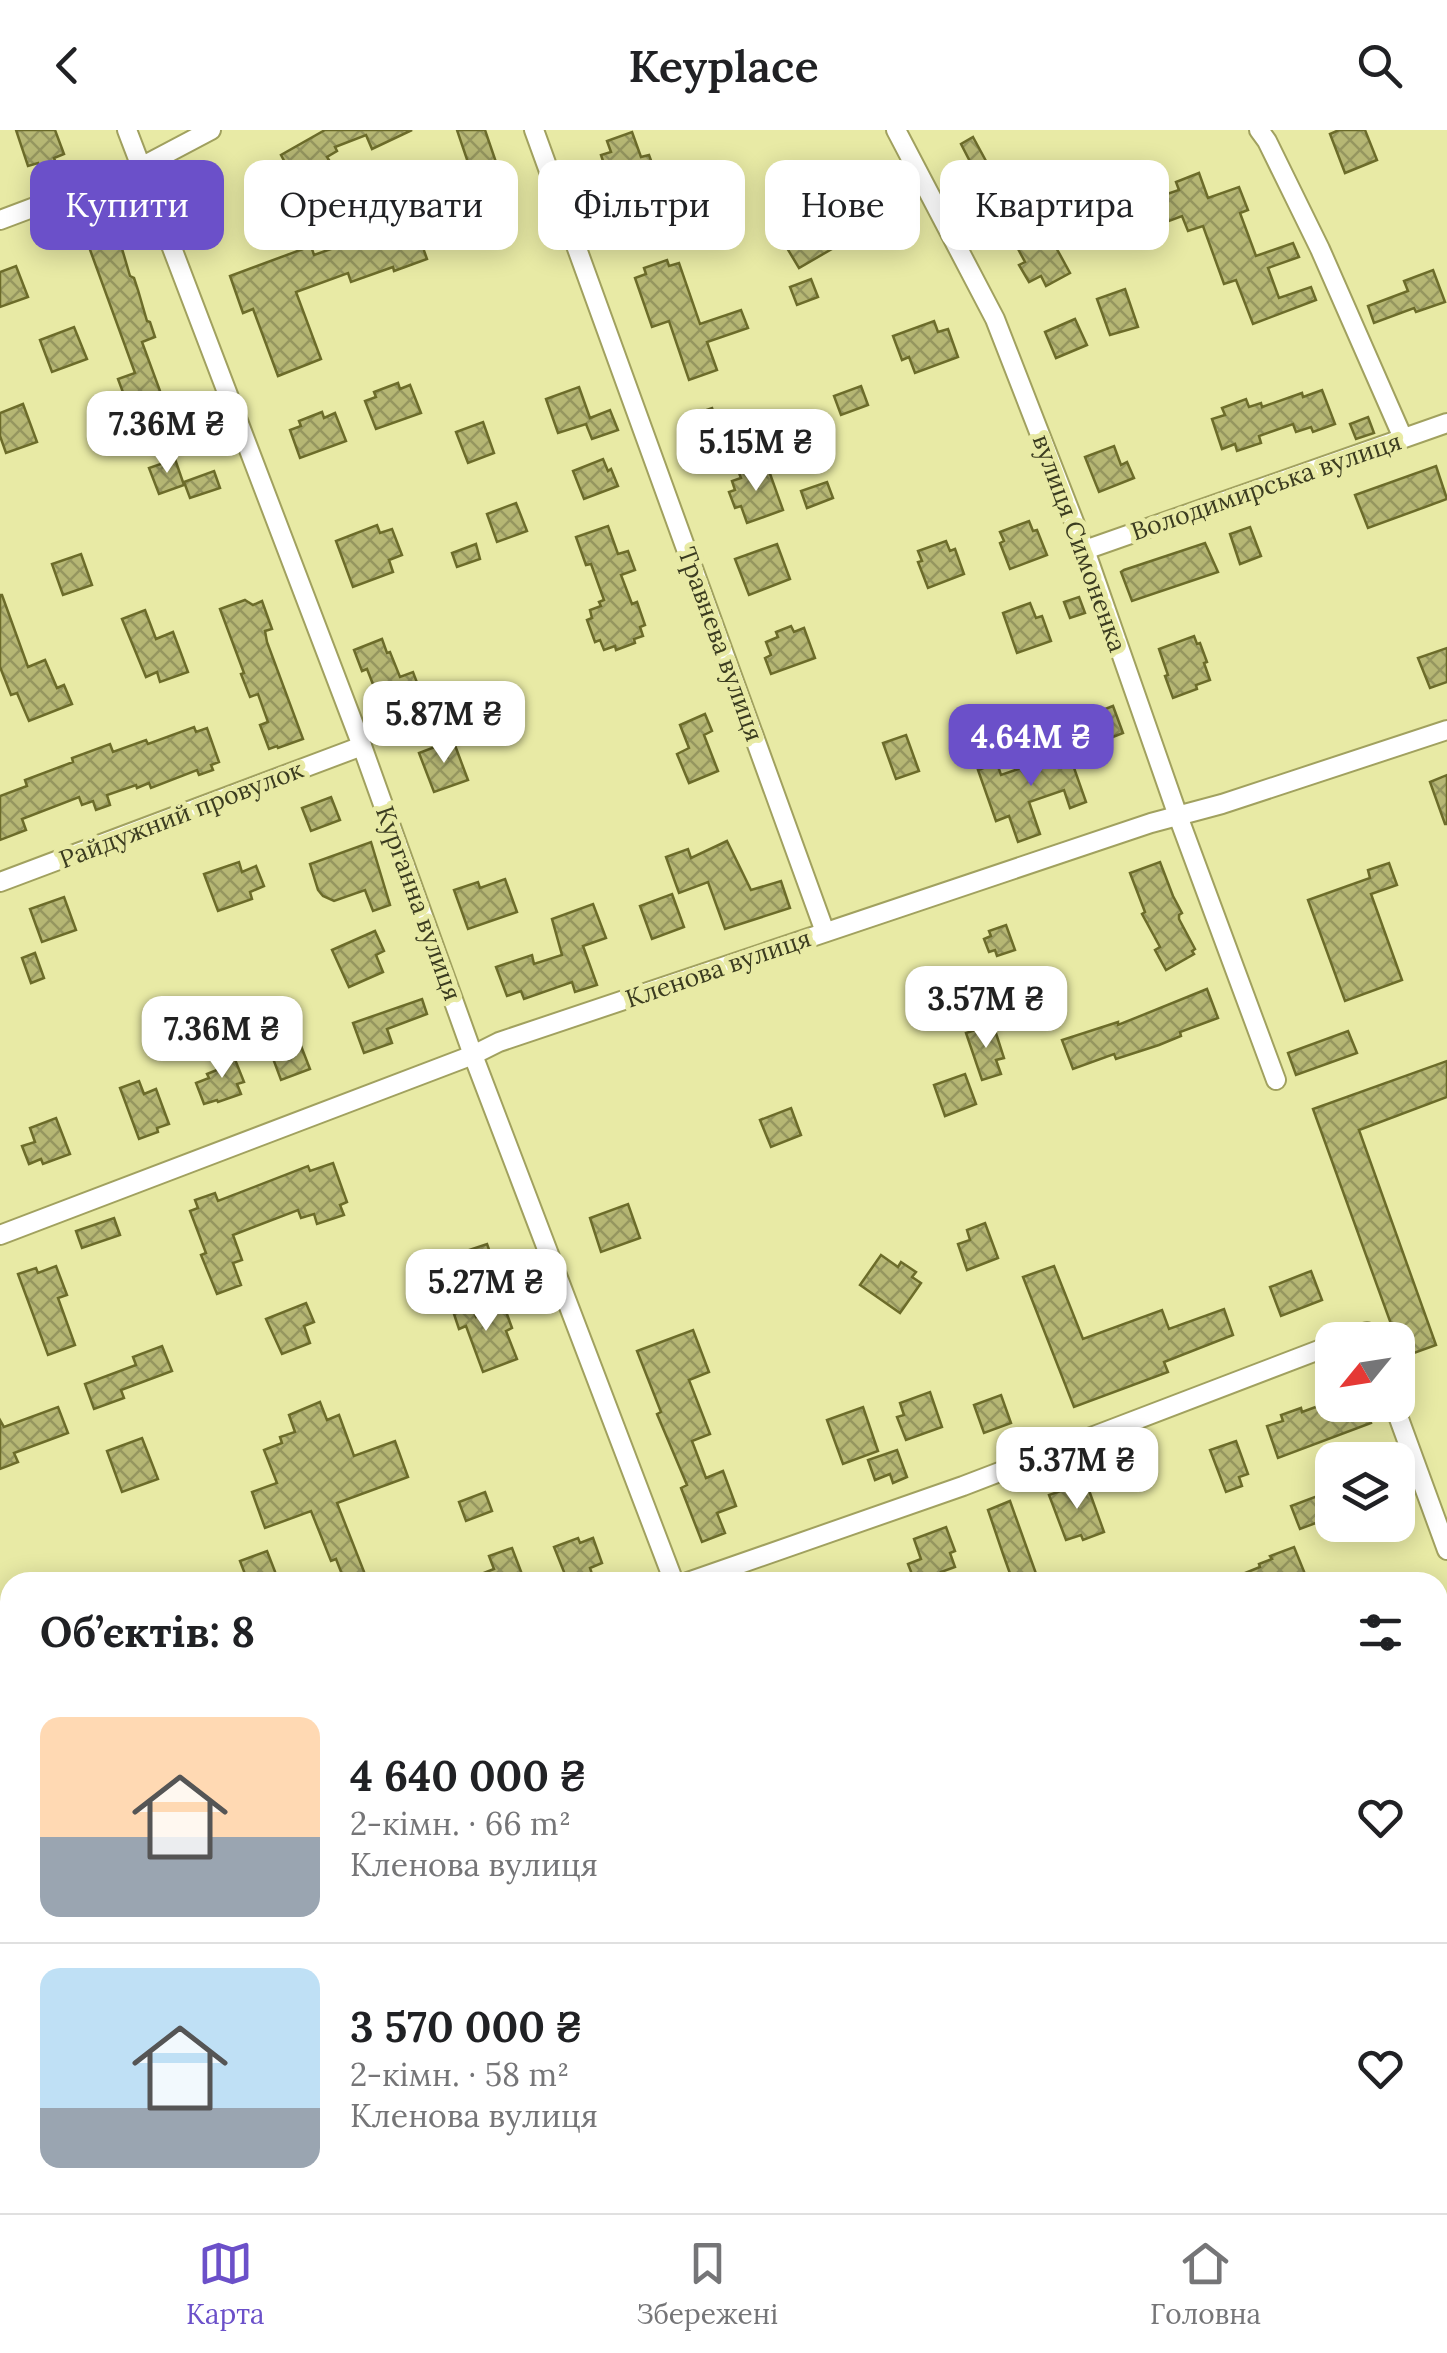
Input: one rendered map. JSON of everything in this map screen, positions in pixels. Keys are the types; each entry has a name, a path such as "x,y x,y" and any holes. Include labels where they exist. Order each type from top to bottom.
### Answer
{"street":[{"name":"Курганна вулиця","path":"127,130 138,160"},
{"path":"154,160 211,130"},
{"name":"Травнева вулиця","path":"534,130 825,932"},
{"name":"вулиця Симоненка","path":"896,130 995,320 1085,550 1276,1080"},
{"path":"1259,130 1320,249 1403,438"},
{"path":"0,220 30,209"},
{"name":"Курганна вулиця","path":"173,250 670,1572"},
{"name":"Володимирська вулиця","path":"1085,550 1447,423"},
{"name":"Кленова вулиця","path":"0,1235 499,1042 1151,823 1222,804 1447,730"},
{"name":"Райдужний провулок","path":"0,882 362,746"},
{"path":"717,1572 962,1486 1315,1352"},
{"path":"1400,1422 1447,1550"}],"building":[{"path":"16,130 55,130 64,154 55,160 30,160 28,166"},
{"path":"325,130 412,130 372,149 366,135 335,147 337,151 327,157 329,160 284,160 281,155"},
{"path":"457,130 485,130 495,160 467,160"},
{"path":"1365,130 1377,160 1345,173 1330,134"},
{"path":"632,132 641,157 649,155 651,160 603,160 601,155 611,152 607,141"},
{"path":"973,137 985,160 969,160 961,144"},
{"path":"1199,173 1208,198 1239,187 1248,210 1240,213 1256,256 1293,243 1299,257 1268,268 1279,298 1311,287 1316,300 1253,324 1236,280 1224,284 1203,226 1188,231 1182,216 1169,221 1169,193 1179,190 1176,182"},
{"path":"90,250 122,250 155,337 142,342 167,410 134,422 118,379 135,373"},
{"path":"300,250 312,250 314,255 328,250 424,250 427,259 351,282 348,273 296,292 321,359 278,376 253,309 243,313 230,276"},
{"path":"788,250 830,250 799,268"},
{"path":"1019,250 1057,250 1070,273 1046,286 1041,276 1029,282 1019,265 1025,262"},
{"path":"667,260 669,266 679,263 700,324 741,310 748,328 707,342 717,370 689,380 669,321 652,327 635,278 646,274 644,268"},
{"path":"16,266 28,297 0,307 0,272"},
{"path":"1433,270 1445,302 1416,312 1414,308 1374,323 1368,306 1408,291 1404,281"},
{"path":"811,279 818,297 797,305 790,287"},
{"path":"1125,289 1138,327 1110,335 1097,299"},
{"path":"1075,319 1087,345 1056,358 1045,332"},
{"path":"934,321 938,332 948,329 958,357 915,373 909,357 902,360 893,336"},
{"path":"74,327 87,359 52,372 40,340"},
{"path":"398,383 400,389 410,385 421,413 376,429 365,401 376,397 374,392"},
{"path":"861,386 868,405 841,415 834,396"},
{"path":"579,387 590,418 610,410 618,430 592,439 586,424 558,433 546,399"},
{"path":"1322,390 1335,424 1313,432 1311,427 1296,432 1293,424 1259,436 1261,443 1237,451 1235,444 1222,449 1212,419 1225,415 1222,408 1246,399 1249,407 1261,403 1262,407"},
{"path":"23,404 37,442 6,453 0,436 0,413"},
{"path":"712,408 714,414 724,411 737,447 710,456 695,414"},
{"path":"322,412 324,418 335,413 346,441 300,458 290,430 301,426 299,421"},
{"path":"1368,417 1374,433 1356,439 1350,424"},
{"path":"483,422 494,453 468,463 456,432"},
{"path":"1114,446 1121,465 1127,462 1134,478 1099,492 1085,457"},
{"path":"175,459 184,485 159,494 149,468"},
{"path":"603,459 618,486 584,499 573,471"},
{"path":"757,466 759,471 768,468 783,510 747,523 741,506 735,508 729,492 735,490 732,481 741,478 739,473"},
{"path":"1436,466 1447,499 1368,528 1355,495"},
{"path":"214,471 220,488 190,498 184,482"},
{"path":"827,482 833,498 807,508 801,491"},
{"path":"516,503 527,531 497,542 487,514"},
{"path":"1029,521 1047,555 1010,569 1000,532"},
{"path":"377,525 380,533 392,529 402,555 389,560 393,572 353,587 336,541"},
{"path":"608,526 618,554 628,551 635,570 621,575 645,625 640,627 643,636 634,639 635,643 616,650 615,646 604,650 600,640 595,642 587,620 592,618 590,610 601,606 599,602 604,600 576,537"},
{"path":"1250,527 1261,556 1240,564 1230,534"},
{"path":"946,541 950,551 955,549 964,574 928,588 918,551"},
{"path":"1205,543 1218,572 1132,601 1121,572"},
{"path":"476,544 480,559 457,567 452,553"},
{"path":"777,544 790,579 749,595 735,559"},
{"path":"81,554 92,585 63,595 52,564"},
{"path":"0,595 28,667 45,660 57,688 64,685 72,704 29,721 17,693 11,695 0,667"},
{"path":"1079,597 1085,613 1070,618 1064,602"},
{"path":"245,600 253,605 262,601 272,629 265,631 267,642 303,739 278,748 269,749 260,725 268,722 258,694 250,697 220,609"},
{"path":"1030,603 1036,618 1042,616 1051,641 1017,653 1003,613"},
{"path":"145,610 156,639 173,632 188,672 160,682 157,672 146,677 122,619"},
{"path":"791,626 794,632 804,628 815,658 771,674 765,658 771,655 766,642 778,637 776,632"},
{"path":"1194,636 1207,662 1204,663 1210,680 1173,698 1159,649"},
{"path":"382,639 400,677 413,672 427,709 388,723 367,669 362,671 354,650"},
{"path":"1447,648 1447,682 1430,688 1418,658"},
{"path":"1113,706 1123,733 1105,740 1095,713"},
{"path":"705,714 712,731 704,735 718,771 689,783 677,754 689,748 680,725"},
{"path":"194,727 196,732 207,728 219,762 211,765 213,770 199,775 197,770 151,788 149,783 137,788 136,785 107,795 110,805 96,810 93,801 82,805 79,797 22,819 26,830 0,840 0,796 27,786 25,780 110,744 113,752"},
{"path":"906,735 919,771 896,779 883,743"},
{"path":"453,740 468,780 434,792 419,753"},
{"path":"1066,745 1086,802 1070,808 1064,790 1029,802 1040,834 1018,842 1009,816 996,821 978,770 997,763 1001,775 1036,763 1034,757"},
{"path":"1447,775 1447,824 1445,824 1430,782"},
{"path":"331,797 340,820 311,831 302,808"},
{"path":"727,841 751,890 781,881 790,908 725,929 708,882 679,893 666,857 688,849 691,858"},
{"path":"371,842 390,905 373,911 365,890 334,901 323,896 310,864"},
{"path":"239,862 242,872 256,866 264,886 250,892 252,899 218,911 204,874"},
{"path":"1160,862 1182,913 1179,919 1195,949 1194,954 1166,970 1155,950 1160,947 1142,914 1145,912 1130,873"},
{"path":"1389,863 1397,885 1371,894 1402,980 1345,1001 1308,900 1370,878 1368,870"},
{"path":"505,879 517,912 468,929 454,890 478,882 480,888"},
{"path":"672,894 684,927 652,939 640,906"},
{"path":"64,897 76,930 42,942 30,909"},
{"path":"593,904 606,938 583,946 597,985 575,992 572,982 524,999 521,991 507,996 496,967 532,955 534,964 562,955 552,919"},
{"path":"1006,925 1015,950 997,956 995,950 989,952 984,939 991,936 989,931"},
{"path":"375,931 384,951 376,955 383,972 349,987 332,950"},
{"path":"35,953 44,978 31,983 22,958"},
{"path":"1207,989 1218,1018 1180,1032 1181,1036 1159,1045 1116,1059 1114,1054 1073,1069 1062,1040 1118,1025"},
{"path":"422,999 427,1014 387,1029 392,1043 364,1053 353,1023"},
{"path":"180,1004 194,1042 177,1048 163,1010"},
{"path":"284,1009 310,1069 281,1080 265,1037 257,1040 250,1021"},
{"path":"993,1024 1004,1058 996,1060 1001,1074 982,1080 966,1033"},
{"path":"1348,1031 1357,1053 1296,1075 1288,1053"},
{"path":"232,1052 244,1082 237,1084 241,1094 204,1104 196,1083 222,1068 218,1057"},
{"path":"1447,1061 1447,1097 1359,1130 1436,1345 1415,1353 1415,1322 1390,1322 1313,1109"},
{"path":"965,1074 976,1104 945,1116 934,1085"},
{"path":"139,1081 144,1094 156,1089 169,1124 139,1139 120,1088"},
{"path":"791,1108 801,1135 771,1147 760,1120"},
{"path":"56,1118 70,1154 43,1164 41,1159 29,1164 22,1146 35,1142 30,1128"},
{"path":"333,1163 347,1202 340,1205 344,1215 317,1224 314,1214 301,1218 298,1210 233,1235 242,1260 233,1263 241,1285 217,1294 201,1255 206,1253 190,1211 198,1208 195,1200 215,1193 218,1201 308,1166 310,1171"},
{"path":"628,1204 640,1238 601,1252 590,1218"},
{"path":"114,1218 120,1235 82,1248 76,1231"},
{"path":"985,1223 998,1258 967,1270 958,1244 970,1240 967,1230"},
{"path":"487,1244 497,1272 473,1280 463,1252"},
{"path":"881,1255 898,1267 901,1262 916,1272 912,1277 921,1283 900,1313 860,1285"},
{"path":"56,1266 67,1295 58,1298 75,1345 48,1355 18,1274 36,1268 38,1273"},
{"path":"1054,1266 1083,1339 1162,1310 1169,1329 1224,1309 1233,1335 1164,1362 1168,1372 1074,1407 1023,1277"},
{"path":"1311,1271 1322,1300 1281,1316 1270,1287"},
{"path":"468,1296 476,1317 504,1306 512,1328 506,1331 517,1359 483,1372 466,1326 459,1329 450,1302"},
{"path":"306,1303 314,1322 304,1326 310,1343 282,1354 266,1319"},
{"path":"693,1330 709,1372 689,1380 710,1434 692,1441 706,1478 723,1471 736,1506 717,1513 725,1533 702,1542 681,1488 687,1485 657,1414 661,1412 637,1351"},
{"path":"162,1346 172,1371 121,1390 124,1398 94,1409 85,1384 136,1365 133,1357"},
{"path":"930,1392 942,1427 906,1440 897,1417 904,1415 900,1403"},
{"path":"1001,1395 1011,1423 984,1433 974,1405"},
{"path":"320,1402 327,1420 339,1415 354,1456 395,1441 408,1477 337,1503 364,1572 341,1572 336,1559 331,1561 311,1511 265,1528 252,1492 277,1483 264,1450 282,1443 280,1437 295,1432 289,1415"},
{"path":"58,1407 68,1433 14,1453 18,1462 0,1469 0,1420 4,1427"},
{"path":"863,1407 878,1451 843,1464 827,1420"},
{"path":"1315,1407 1315,1422 1371,1423 1278,1458 1267,1426 1283,1421 1281,1415 1301,1408 1302,1412"},
{"path":"142,1438 158,1479 122,1492 107,1451"},
{"path":"1236,1441 1248,1474 1239,1477 1242,1486 1226,1492 1210,1450"},
{"path":"897,1450 907,1477 893,1483 890,1474 875,1480 868,1460"},
{"path":"1086,1482 1104,1532 1083,1540 1081,1535 1066,1540 1049,1495"},
{"path":"485,1492 492,1511 466,1521 459,1502"},
{"path":"1315,1497 1315,1523 1300,1529 1291,1506"},
{"path":"1010,1501 1035,1572 1010,1572 988,1510"},
{"path":"946,1527 955,1551 950,1553 955,1567 941,1572 911,1572 908,1564 921,1559 914,1539"},
{"path":"578,1538 580,1543 593,1538 602,1563 590,1568 591,1572 564,1572 554,1547"},
{"path":"1294,1547 1304,1572 1248,1572 1272,1559 1270,1556"},
{"path":"512,1548 521,1572 486,1572 494,1569 489,1556"},
{"path":"267,1551 275,1572 244,1572 240,1561"}]}
